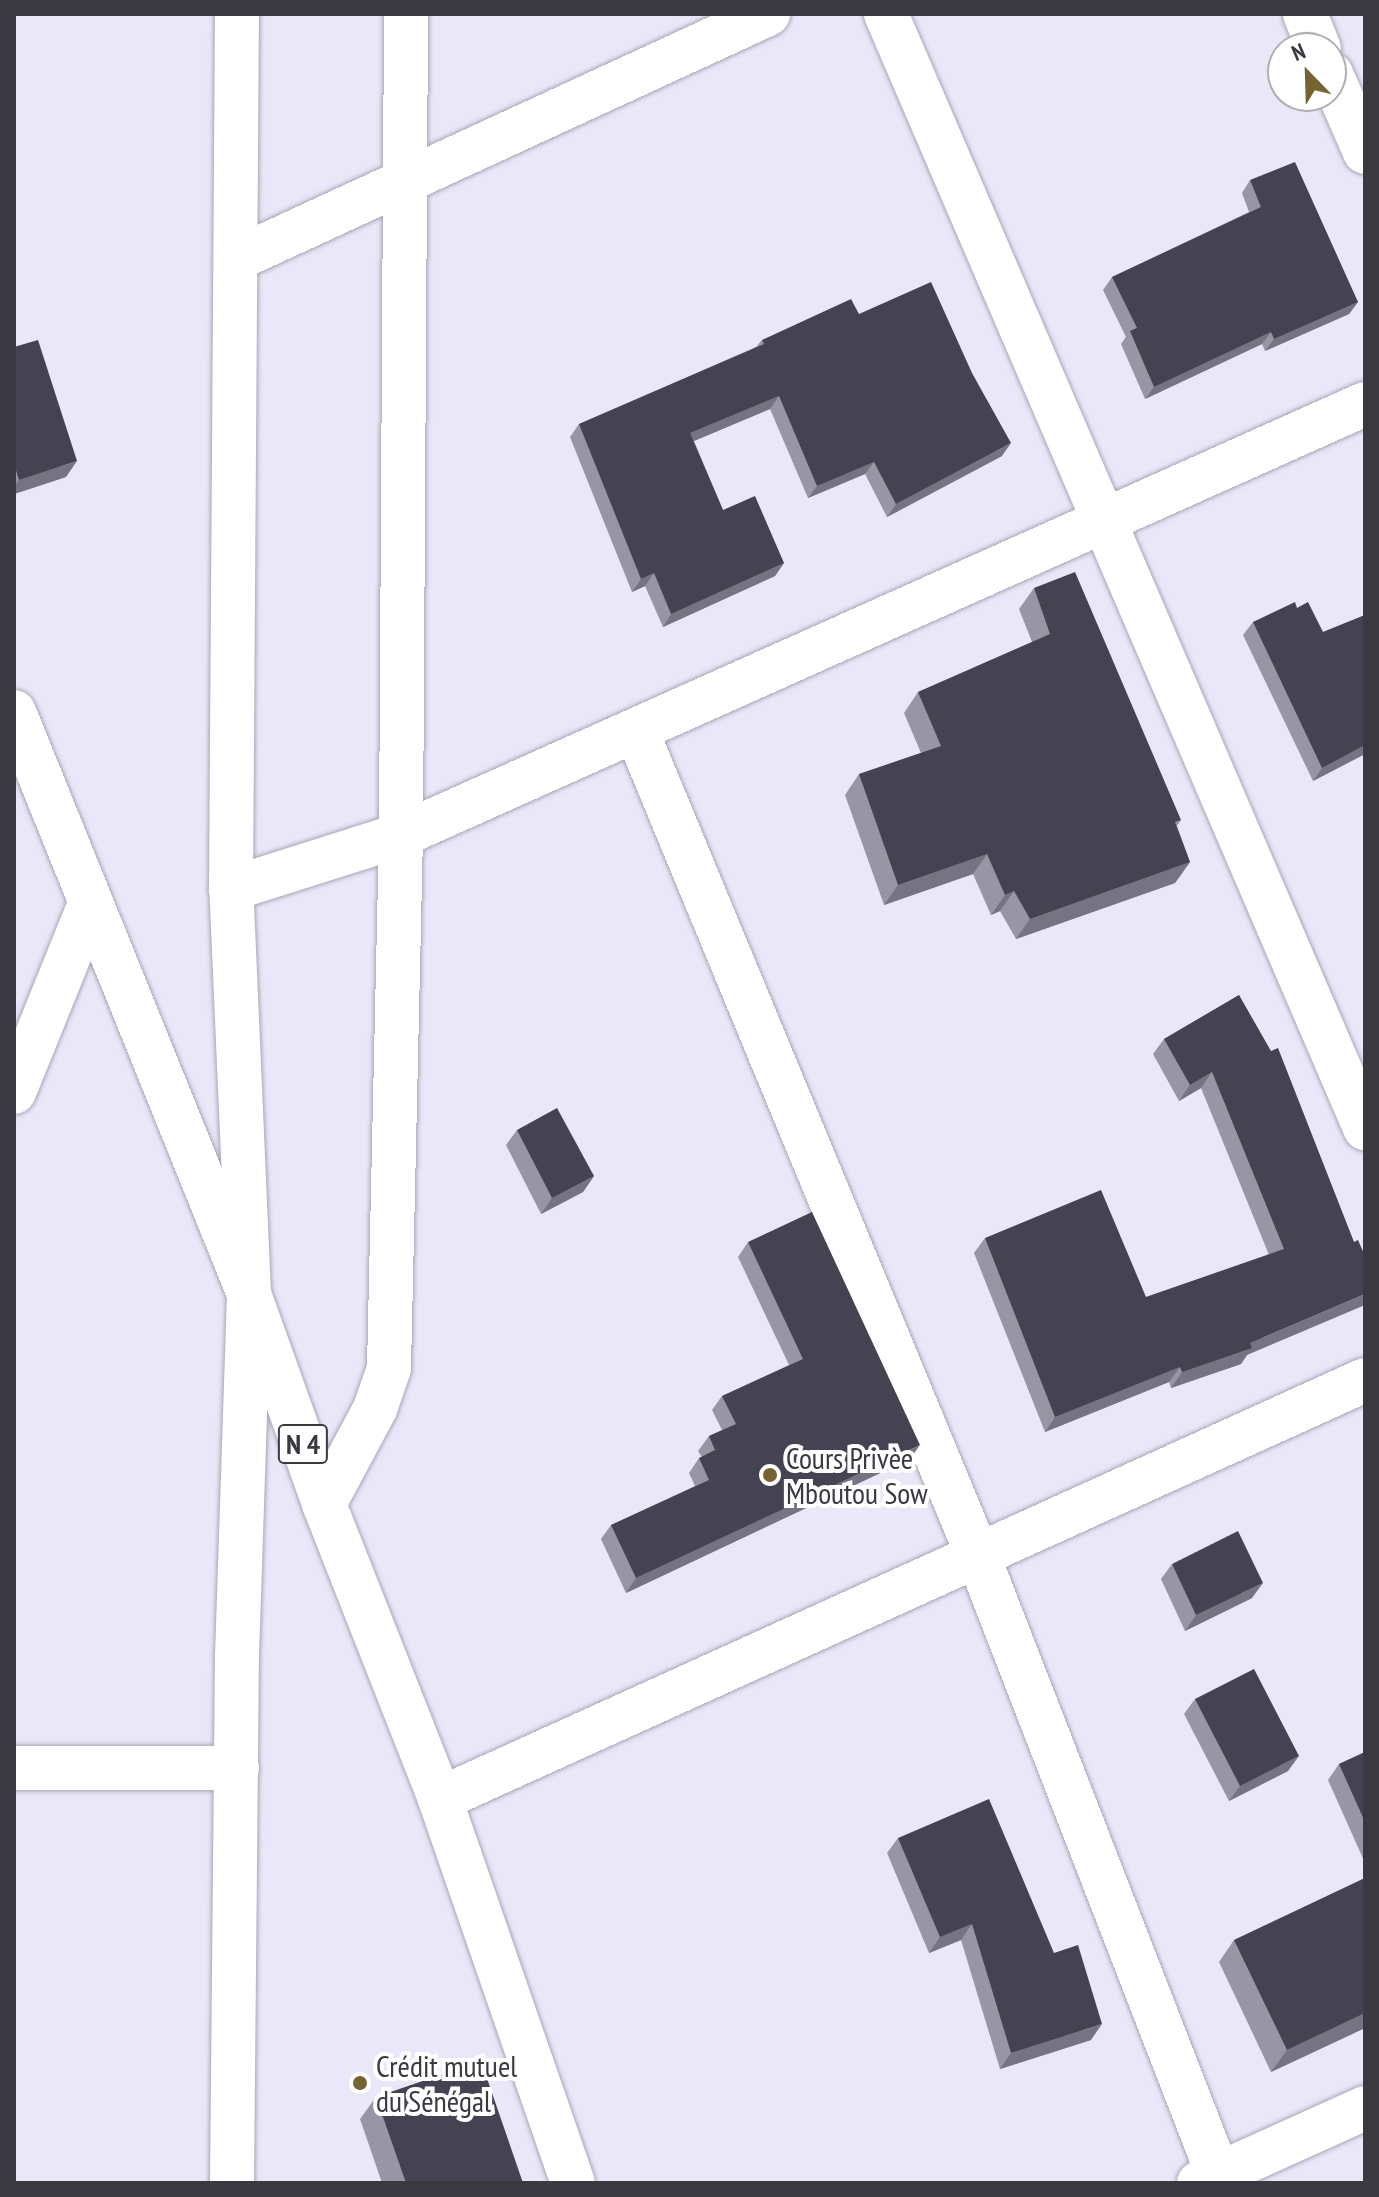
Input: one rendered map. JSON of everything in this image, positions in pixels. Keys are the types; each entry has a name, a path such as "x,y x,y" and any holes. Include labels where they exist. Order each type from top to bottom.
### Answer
{"street":[{"path":"232,2183 237,1768 249,1294 231,889 237,14"},
{"path":"324,1504 375,1409 389,1368 401,835 406,14"},
{"path":"236,259 768,14"},
{"path":"886,14 1365,1128"},
{"path":"1347,111 1365,152"},
{"path":"231,889 401,835 1365,404"},
{"name":"N 4","path":"14,712 89,906 249,1294 324,1504 440,1799 573,2183"},
{"path":"636,730 978,1556 1208,2179 1365,2108"},
{"path":"14,1092 89,906"},
{"path":"440,1799 1365,1380"},
{"path":"14,1768 237,1768"}],"building":[{"path":"1295,162 1358,302 1274,339 1271,332 1154,387 1130,331 1137,328 1112,277 1261,207 1250,180"},
{"path":"931,282 972,373 1011,443 896,504 874,462 817,486 779,396 690,433 723,510 755,496 784,563 671,614 654,573 641,579 579,424 764,344 762,340 851,299 859,314"},
{"path":"38,340 77,461 19,480 14,464 14,347"},
{"path":"1075,572 1181,820 1175,822 1190,862 1030,919 1014,891 1005,895 987,854 898,885 859,774 941,746 918,692 1050,634 1034,588"},
{"path":"1295,602 1297,608 1308,602 1323,632 1365,615 1365,745 1322,768 1253,622"},
{"path":"1239,995 1271,1051 1278,1048 1354,1242 1358,1240 1365,1256 1365,1294 1250,1343 1252,1348 1182,1372 1180,1367 1055,1417 985,1238 1101,1190 1146,1297 1284,1249 1212,1072 1190,1085 1164,1039"},
{"path":"557,1108 594,1176 552,1198 517,1130"},
{"path":"812,1212 920,1445 636,1578 611,1525 709,1480 699,1458 715,1450 709,1436 736,1424 722,1396 803,1359 748,1242"},
{"path":"1238,1531 1263,1583 1196,1615 1172,1564"},
{"path":"1254,1669 1299,1756 1240,1786 1195,1699"},
{"path":"1365,1752 1365,1822 1339,1764"},
{"path":"989,1799 1054,1953 1078,1945 1102,2024 1011,2053 972,1924 940,1937 898,1838"},
{"path":"1365,1878 1365,2013 1287,2050 1234,1940"},
{"path":"481,2061 523,2183 406,2183 376,2097"}],"place":[{"name":"Cours Privèe Mboutou Sow","path":"770,1475"},
{"name":"Crédit mutuel du Sénégal","path":"360,2083"}]}
